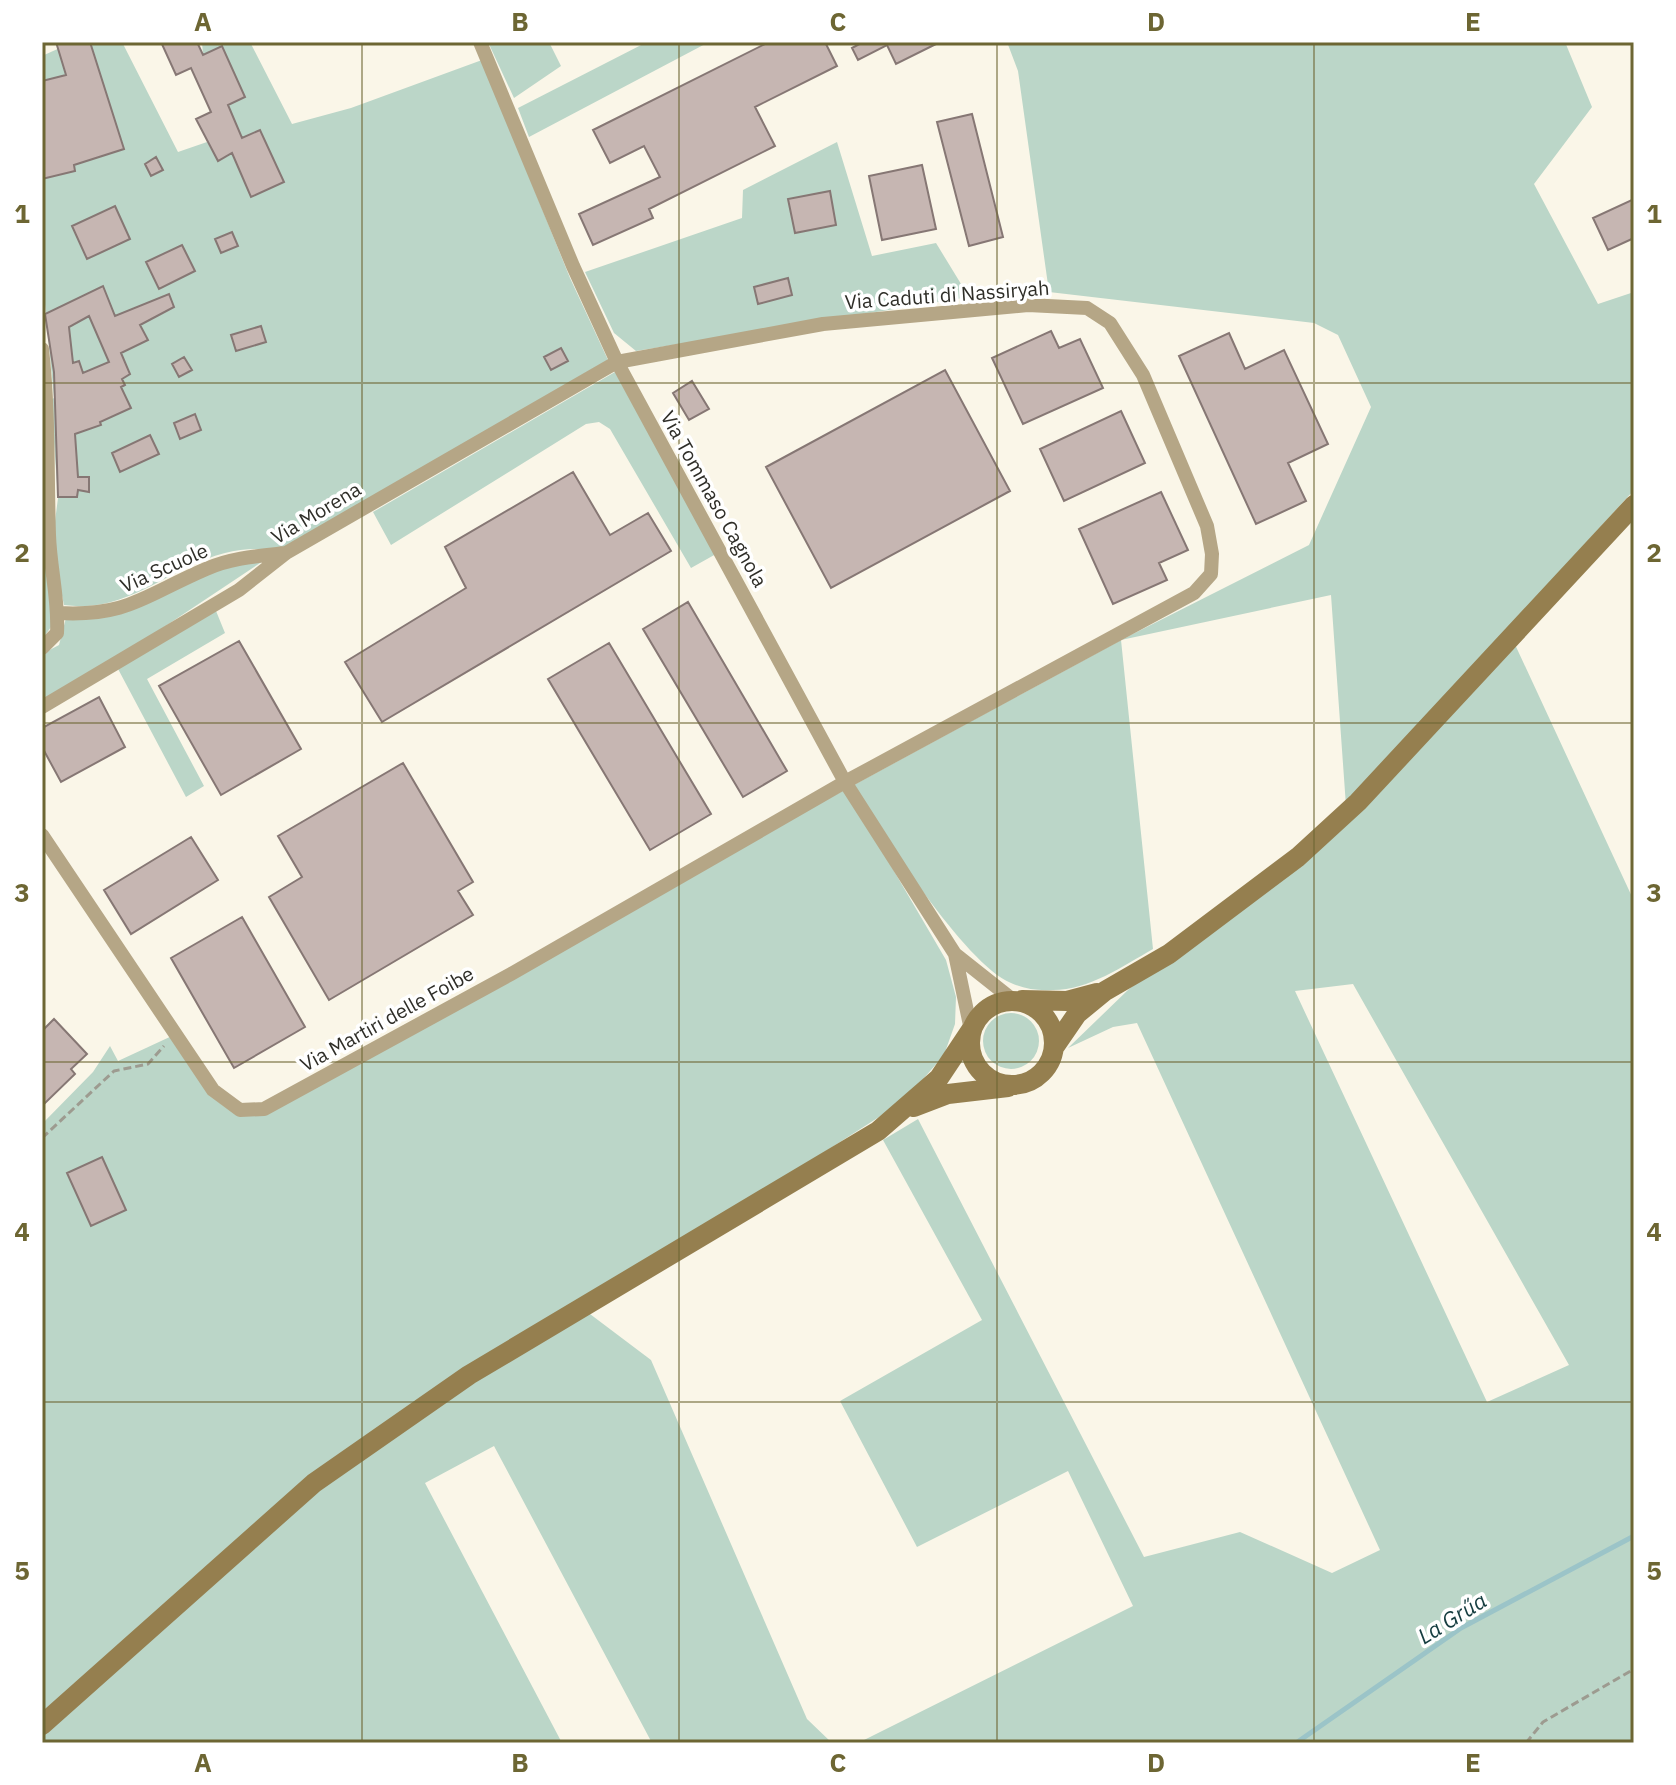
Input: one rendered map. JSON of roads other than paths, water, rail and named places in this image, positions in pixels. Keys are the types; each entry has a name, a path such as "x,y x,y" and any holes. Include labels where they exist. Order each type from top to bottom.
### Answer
{"main road":[{"path":"907,1110 948,1094 1013,1086 1036,1078 1049,1065 1055,1046 1077,1014 1105,991 1169,954 1298,857 1358,802 1634,505"},
{"path":"42,1725 314,1483 469,1375 878,1131 907,1110 939,1078 982,1012 996,1003 1013,1000 1067,1001 1105,991"},
{"path":"1013,1000 1024,1002 1045,1015 1055,1046"},
{"path":"971,1030 970,1054 981,1073 996,1083 1013,1086"}],"street":[{"name":"Via Tommaso Cagnola","path":"480,42 573,266 617,362 845,782 955,954 1013,1000"},
{"name":"Via Caduti di Nassiryah","path":"617,362 823,324 1028,305 1087,308 1110,323 1143,375 1207,526 1212,554 1211,574 1194,593 845,782"},
{"path":"42,349 47,392 49,539 58,613 57,633 42,648"},
{"name":"Via Morena","path":"42,707 239,590 286,553 617,362"},
{"name":"Via Scuole","path":"58,613 115,611 235,559 286,553"},
{"name":"Via Martiri delle Foibe","path":"42,835 213,1090 240,1110 264,1109 511,974 845,782"},
{"name":"Via Tommaso Cagnola","path":"955,954 971,1030"}],"waterway":[{"name":"La Grűa","path":"1296,1743 1461,1628 1634,1536"}]}
